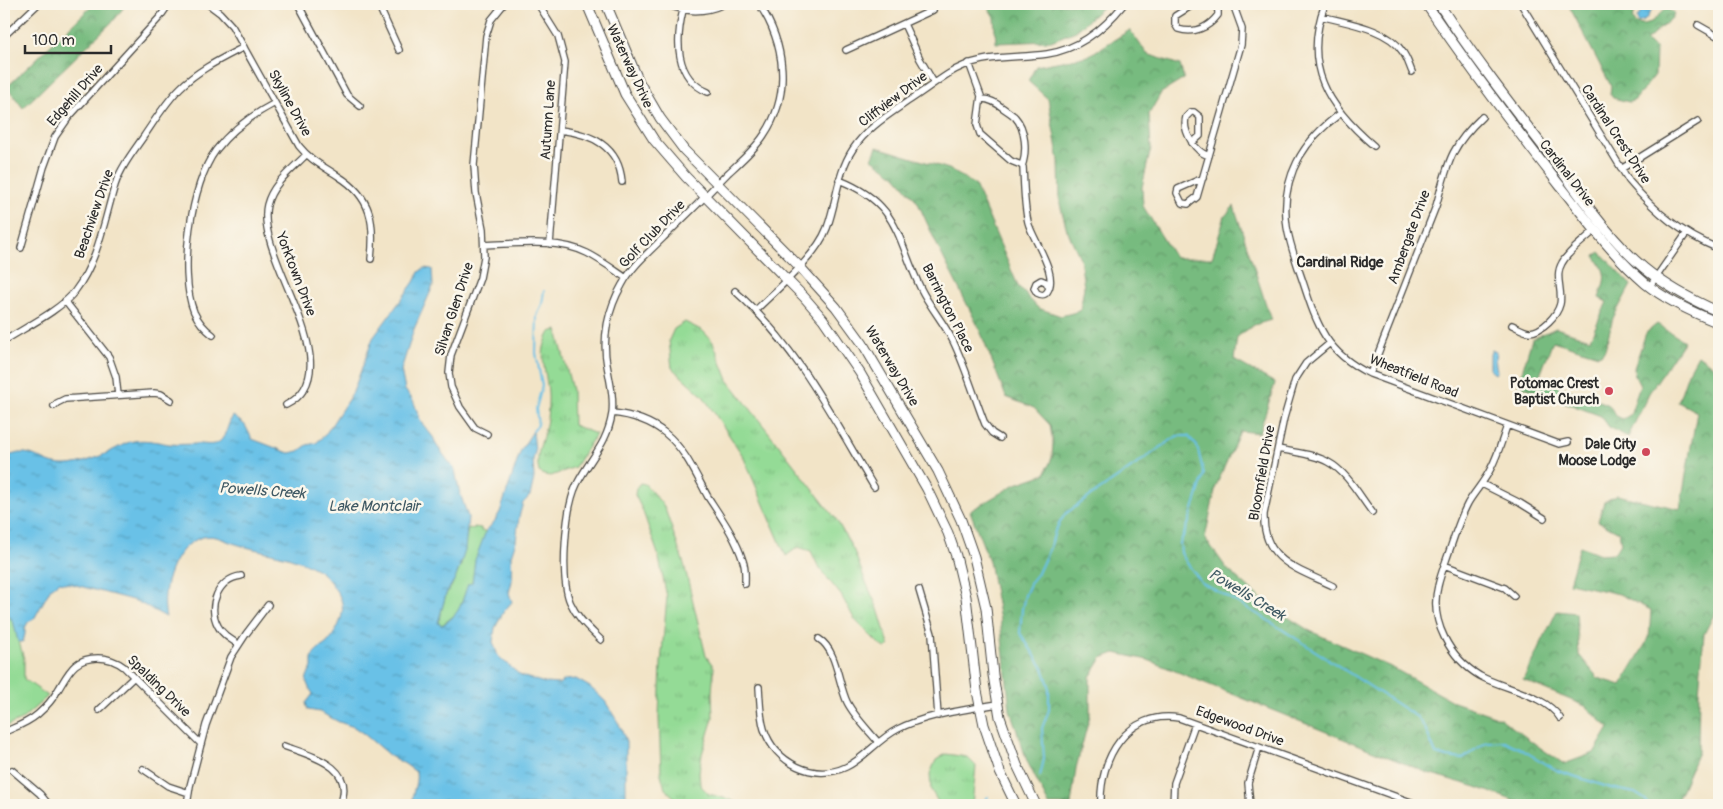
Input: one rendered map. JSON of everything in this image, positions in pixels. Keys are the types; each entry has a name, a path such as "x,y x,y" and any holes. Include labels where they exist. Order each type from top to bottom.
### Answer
{"main road":[{"name":"Waterway Drive","path":"587,4 619,81 643,125 672,163 787,279 824,320 850,356 927,489 956,556 966,597 980,707 1000,772 1016,805"},
{"name":"Waterway Drive","path":"606,4 639,82 660,118 684,150 799,266 836,307 863,344 938,471 961,520 974,557 983,593 998,704 1016,765 1036,805"},
{"name":"Cardinal Drive","path":"1426,4 1478,80 1615,255 1650,286 1679,305 1719,323"},
{"name":"Cardinal Drive","path":"1439,4 1505,98 1611,234 1656,277 1683,295 1719,312"}],"street":[{"path":"4,36 38,4"},
{"name":"Edgehill Drive","path":"21,248 46,160 55,137 69,117 160,17 169,4"},
{"name":"Skyline Drive","path":"208,4 227,20 294,138 306,155 348,183 362,198 368,208 373,226 371,259"},
{"path":"298,4 348,95 360,106"},
{"path":"378,4 399,50"},
{"name":"Silvan Glen Drive","path":"487,434 475,428 460,407 451,387 449,373 451,355 480,278 484,245 474,179 475,155 486,36 491,20 504,4"},
{"name":"Autumn Lane","path":"538,4 558,36 564,56 560,130 550,244"},
{"path":"667,4 683,10 700,11 724,4"},
{"name":"Golf Club Drive","path":"601,640 574,610 567,594 564,574 567,517 570,501 578,481 604,442 612,413 606,338 614,300 626,278 638,262 706,197 764,135 774,118 778,107 782,81 781,55 776,34 759,4"},
{"name":"Cliffview Drive","path":"756,310 811,254 824,236 831,216 842,169 852,150 868,131 934,83 969,63 1003,56 1048,54 1068,48 1084,41 1099,31 1124,4"},
{"path":"1194,4 1175,16 1174,24 1178,29 1193,31 1202,28 1218,15 1218,8 1215,4"},
{"path":"1203,178 1178,190 1177,193 1182,203 1188,204 1195,200 1203,178 1241,44 1242,29 1234,4"},
{"path":"1325,4 1317,41 1319,66 1326,90 1332,102 1341,113 1374,146"},
{"name":"Cardinal Crest Drive","path":"1521,4 1621,169 1642,196 1686,234 1719,249"},
{"path":"683,10 678,40 682,62 694,85 708,92"},
{"path":"846,50 933,10"},
{"path":"1321,16 1378,32 1389,38 1404,53 1412,72"},
{"path":"904,24 920,59 934,83"},
{"path":"1698,25 1719,38"},
{"name":"Beachview Drive","path":"4,341 65,301 74,292 89,269 116,184 130,156 171,98 203,70 244,47"},
{"path":"969,63 982,99 977,125 980,134 1011,161 1022,166"},
{"path":"982,99 992,101 1015,117 1022,128 1025,147 1022,166 1027,220 1032,235 1048,265 1050,275 1049,288"},
{"path":"213,335 197,318 187,286 192,218 198,190 210,160 227,137 249,118 276,104"},
{"path":"1192,143 1200,136 1200,116 1194,112 1188,114 1184,120 1192,143 1198,151 1209,156"},
{"name":"Wheatfield Road","path":"1341,113 1321,128 1306,146 1290,179 1286,202 1290,240 1315,316 1330,343 1346,359 1370,374 1559,444 1568,442"},
{"name":"Ambergate Drive","path":"1370,374 1436,206 1442,178 1451,156 1467,131 1482,117"},
{"path":"1621,169 1698,121"},
{"path":"560,130 589,136 607,147 617,160 622,182"},
{"name":"Yorktown Drive","path":"286,405 295,400 304,388 310,372 310,355 306,335 267,234 266,213 267,204 275,187 306,155"},
{"name":"Barrington Place","path":"839,180 854,186 868,195 877,202 892,220 922,290 953,342 985,424 992,433 1000,438"},
{"path":"1512,325 1525,331 1537,330 1558,311 1560,296 1558,276 1562,262 1595,230"},
{"path":"1650,286 1686,234"},
{"path":"484,245 550,244 572,248 587,254 626,278"},
{"path":"735,291 756,310 800,364 874,487"},
{"path":"65,301 109,356 116,377 118,395"},
{"name":"Bloomfield Drive","path":"1330,343 1306,363 1295,380 1284,418 1264,514 1267,538 1274,552 1285,563 1333,586"},
{"path":"54,406 65,399 154,392 171,400"},
{"path":"612,413 645,420 664,432 678,446 730,532 745,568 745,584"},
{"path":"1507,426 1492,466 1482,484 1467,504 1461,517 1444,565 1436,595 1437,615 1444,637 1454,653 1466,666 1480,676 1547,704 1560,718"},
{"path":"1278,449 1319,458 1335,466 1347,478 1372,512"},
{"path":"1482,484 1520,503 1544,518"},
{"path":"1444,565 1505,588 1514,596"},
{"path":"238,644 222,632 218,626 215,620 214,606 217,594 226,582 241,576"},
{"path":"919,590 928,614 932,634 938,716"},
{"path":"187,805 210,710 231,657 238,644 268,605"},
{"path":"819,639 827,644 830,650 847,702 878,742"},
{"name":"Spalding Drive","path":"4,732 22,725 39,713 54,697 66,674 72,668 84,660 96,658 113,660 124,667 201,744"},
{"path":"99,710 134,677"},
{"path":"759,687 764,728 767,737 781,756 796,767 821,773 837,771 854,763 878,742 909,724 998,704"},
{"name":"Edgewood Drive","path":"1101,805 1102,789 1109,762 1119,742 1131,728 1145,720 1161,717 1179,718 1419,805"},
{"path":"1173,805 1174,783 1196,724"},
{"path":"284,746 326,762 335,769 343,785 340,805"},
{"path":"1250,805 1248,783 1259,747"},
{"path":"143,769 168,786 189,793"},
{"path":"12,770 40,794 49,805"}],"green space":[{"path":"94,4 126,4 115,19 23,108 7,87"},
{"path":"986,4 1106,4 1076,31 1051,41 996,43 994,17"},
{"path":"1568,4 1641,4 1632,18 1634,23 1639,25 1648,24 1666,8 1674,13 1673,17 1646,41 1656,49 1655,75 1635,100 1629,102 1613,98 1610,94 1611,86"},
{"path":"1130,30 1147,54 1180,65 1184,79 1161,93 1149,114 1151,148 1142,187 1143,206 1175,258 1212,258 1225,216 1234,206 1271,320 1254,325 1237,337 1234,360 1275,383 1259,433 1240,431 1216,486 1205,538 1227,569 1267,604 1310,631 1393,668 1454,702 1500,718 1564,764 1594,753 1609,728 1585,706 1523,680 1557,611 1576,613 1579,655 1598,678 1621,685 1649,638 1651,610 1619,594 1569,583 1580,546 1600,554 1614,553 1621,543 1619,532 1598,521 1604,502 1617,495 1680,509 1697,412 1678,402 1688,373 1698,355 1713,366 1719,374 1719,605 1704,634 1699,692 1698,752 1675,805 1526,805 1476,787 1428,773 1148,660 1115,653 1102,658 1090,677 1090,715 1076,768 1071,805 1049,805 1027,761 1010,710 1000,620 989,561 970,511 1016,484 1045,474 1052,458 1053,443 1050,425 1034,408 1006,397 979,328 917,201 896,176 872,159 877,147 949,169 975,185 1018,286 1038,308 1061,316 1080,311 1084,287 1080,258 1067,230 1060,204 1059,161 1048,99 1028,81 1036,66 1088,56"},
{"path":"1600,252 1631,285 1613,318 1605,349 1598,355 1553,341 1539,378 1609,405 1616,416 1623,419 1630,415 1640,386 1635,376 1634,368 1646,333 1657,324 1684,341 1649,393 1628,437 1609,427 1601,416 1518,385 1532,339 1556,328 1590,339 1607,302 1599,298 1604,272 1595,256"},
{"path":"685,322 703,331 713,342 728,380 836,519 854,551 878,609 889,645 886,648 880,645 855,620 841,595 819,568 811,551 798,547 786,556 743,456 703,396 672,368 669,340 674,329"},
{"path":"557,330 572,390 573,425 596,434 575,467 551,476 539,472 538,459 546,426 548,406 548,388 543,352 550,332"},
{"path":"640,483 645,484 664,506 684,564 706,656 714,667 712,692 713,718 702,754 699,772 700,785 709,794 741,805 686,805 665,789 661,774 659,717 661,663 667,597 658,554 635,495 636,488"},
{"path":"474,527 481,528 481,531 486,531 472,583 465,593 456,614 442,625 438,623 446,594 461,565 468,528 474,529"},
{"path":"4,602 6,603 7,613 14,624 24,659 24,679 48,696 21,720 4,727"},
{"path":"946,754 967,757 976,766 972,805 940,805 931,790 930,774 936,760"}],"water":[{"path":"1647,4 1656,4 1645,20 1638,23 1637,18"},
{"name":"Lake Montclair","path":"424,268 432,269 433,286 414,329 401,370 405,390 413,400 421,422 455,470 468,517 465,551 456,577 446,594 438,623 442,625 453,617 460,607 468,584 472,583 475,560 486,531 500,512 521,450 533,431 535,452 533,460 534,478 530,496 523,503 516,541 511,556 512,581 509,593 512,602 504,611 495,628 493,642 498,656 521,676 545,683 559,684 565,680 576,679 590,687 605,701 619,724 626,741 626,805 413,805 412,797 416,772 390,756 354,727 320,712 308,710 306,703 313,694 307,681 307,676 312,667 312,659 316,651 327,643 335,633 342,614 342,601 323,574 297,560 208,536 193,542 184,549 171,570 165,594 166,617 136,601 59,582 51,588 34,619 28,622 23,642 18,642 14,624 7,613 6,603 4,602 4,458 23,453 49,462 66,465 92,459 134,441 173,444 214,444 224,437 233,416 245,425 252,439 289,453 299,451 307,445 316,443 325,435 353,392 373,338 414,282 419,272"},
{"path":"1492,350 1496,351 1497,371 1495,374 1490,370 1490,354"}],"waterway":[{"path":"533,431 538,425 536,409 542,386 536,353 537,316 542,304 544,291"},
{"name":"Powells Creek","path":"1040,776 1044,759 1042,728 1049,710 1049,685 1043,668 1020,633 1025,595 1038,573 1051,545 1055,531 1065,514 1177,436 1188,436 1197,446 1204,475 1188,525 1180,543 1181,553 1201,582 1266,619 1417,717 1425,728 1436,754 1463,759 1487,742 1504,741 1558,771 1611,788 1635,793 1646,800 1648,805"},
{"name":"Powells Creek","path":"980,805 988,797"}],"place":[{"name":"Potomac Crest Baptist Church","path":"1609,391"},
{"name":"Dale City Moose Lodge","path":"1646,452"}],"district":[{"name":"Cardinal Ridge","path":"1340,262"}]}
